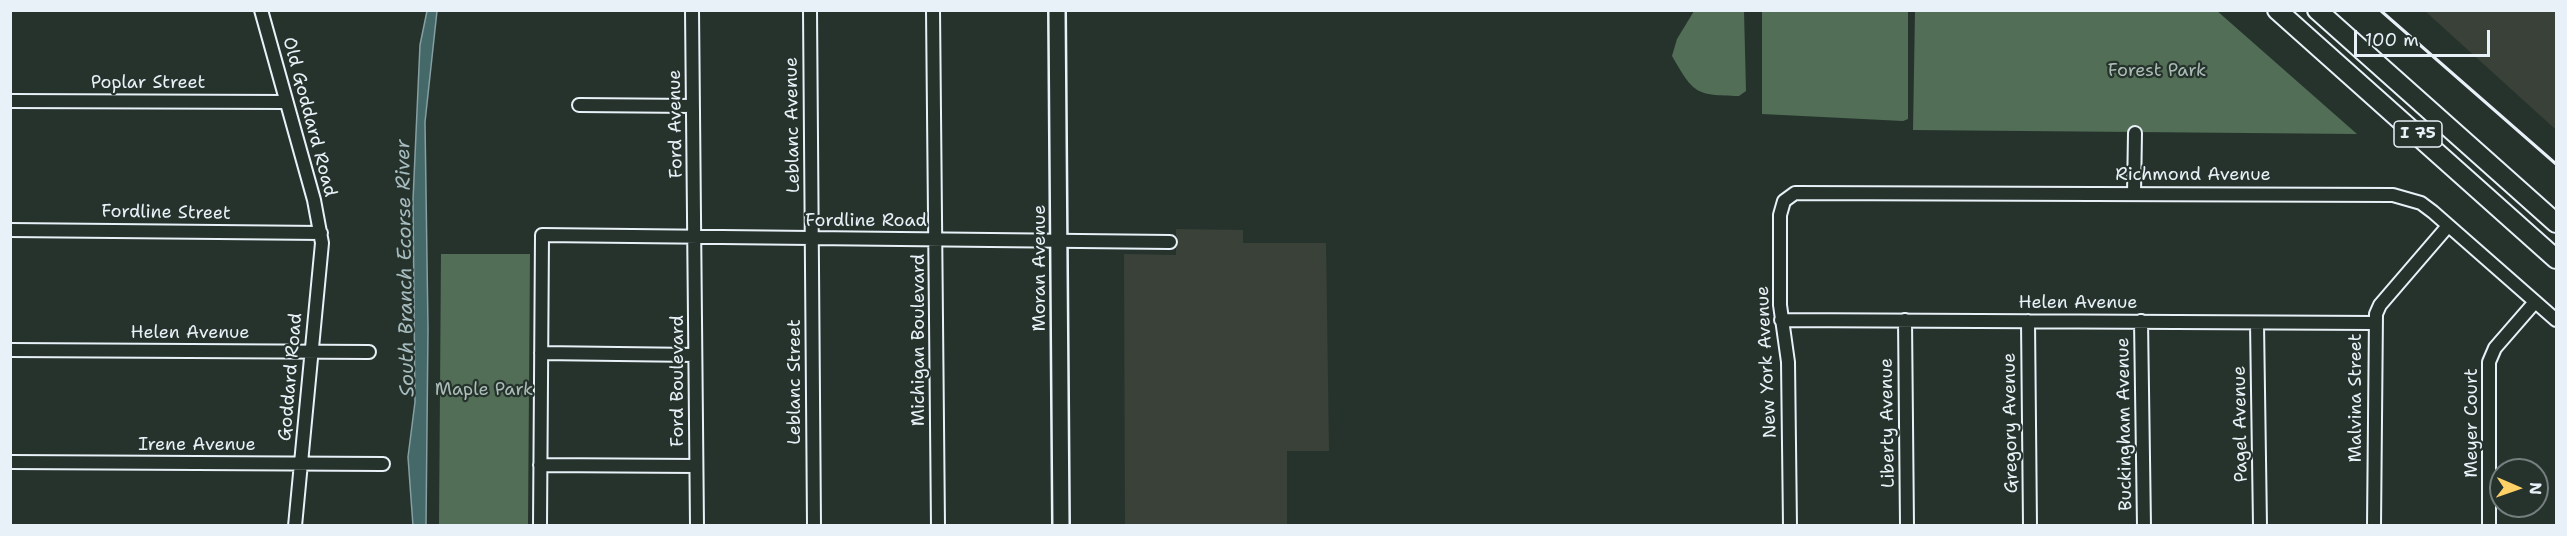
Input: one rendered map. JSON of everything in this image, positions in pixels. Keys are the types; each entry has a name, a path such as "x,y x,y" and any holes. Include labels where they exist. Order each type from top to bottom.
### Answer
{"highway":[{"name":"I 75","path":"2277,10 2556,259"},
{"name":"I 75","path":"2317,10 2556,223"}],"main road":[{"name":"Moran Avenue","path":"1057,10 1061,525"}],"street":[{"name":"Old Goddard Road","path":"261,10 321,232"},
{"name":"Ford Avenue","path":"692,10 695,237"},
{"name":"Leblanc Avenue","path":"810,10 813,238"},
{"name":"Michigan Boulevard","path":"933,10 938,525"},
{"name":"Poplar Street","path":"10,101 286,102"},
{"path":"579,105 693,106"},
{"path":"2134,193 2135,134"},
{"name":"Richmond Avenue","path":"1787,198 1803,192 2393,195 2421,204 2556,320"},
{"name":"New York Avenue","path":"1787,198 1780,215 1781,320 1788,362 1790,525"},
{"name":"Malvina Street","path":"2374,525 2374,323 2380,305 2448,226"},
{"name":"Fordline Street","path":"10,230 321,232"},
{"name":"Goddard Road","path":"295,525 321,232"},
{"name":"Fordline Road","path":"541,353 542,235 1170,242"},
{"name":"Ford Boulevard","path":"695,237 697,525"},
{"name":"Leblanc Street","path":"813,238 814,525"},
{"name":"Meyer Court","path":"2489,525 2489,362 2495,348 2535,302"},
{"name":"Helen Avenue","path":"1781,320 2374,323"},
{"name":"Liberty Avenue","path":"1905,320 1907,525"},
{"name":"Gregory Avenue","path":"2028,321 2030,525"},
{"name":"Buckingham Avenue","path":"2141,321 2144,525"},
{"name":"Pagel Avenue","path":"2257,323 2260,525"},
{"name":"Helen Avenue","path":"10,350 369,352"},
{"path":"540,525 541,353 695,355"},
{"name":"Irene Avenue","path":"10,462 383,464"},
{"path":"540,465 696,466"}],"shaded area":[{"path":"2425,11 2556,11 2556,128 2554,128"},
{"path":"1176,229 1243,230 1243,243 1326,243 1329,451 1287,451 1287,525 1125,525 1124,254 1176,255"}],"green space":[{"name":"Forest Park","path":"2216,10 2357,134 1913,130 1915,11"},
{"path":"1694,11 1744,11 1746,91 1739,96 1713,95 1697,90 1691,85 1672,56 1677,39"},
{"path":"1762,11 1908,11 1908,119 1903,121 1762,114"},
{"name":"Maple Park","path":"441,254 530,254 528,525 439,525"}],"water":[{"path":"427,11 437,11 425,122 428,329 426,525 413,526 408,457 415,402 413,200 420,45"}],"railway":[{"path":"2380,10 2556,164"}],"water label":[{"name":"South Branch Ecorse River","path":"406,268"}]}
